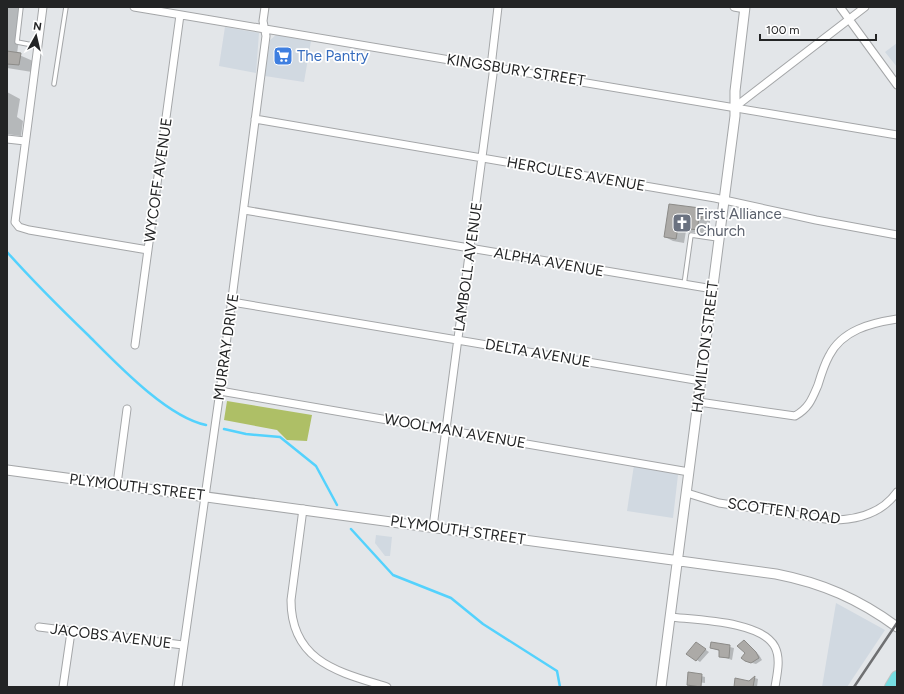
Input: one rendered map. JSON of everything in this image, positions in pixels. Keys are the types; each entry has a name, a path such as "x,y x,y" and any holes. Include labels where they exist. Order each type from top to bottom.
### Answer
{"highway":[{"path":"891,687 897,677"}],"street":[{"path":"43,7 15,222 19,227 29,230 148,250"},
{"name":"KINGSBURY STREET","path":"134,7 897,134"},
{"name":"MURRAY DRIVE","path":"178,687 244,210 266,36 264,28 265,7"},
{"name":"LAMBOLL AVENUE","path":"433,526 494,74 492,66 498,7"},
{"path":"734,7 745,8"},
{"path":"840,7 897,86"},
{"path":"735,107 865,7"},
{"name":"HAMILTON STREET","path":"661,687 713,290 735,107 745,8"},
{"name":"WYCOFF AVENUE","path":"136,345 180,15"},
{"name":"HERCULES AVENUE","path":"255,119 724,200 816,220 897,235"},
{"path":"7,140 25,141"},
{"name":"ALPHA AVENUE","path":"244,210 713,290"},
{"name":"DELTA AVENUE","path":"232,302 701,380"},
{"path":"699,402 795,416 804,411 810,404 829,355 844,338 865,326 897,319"},
{"name":"WOOLMAN AVENUE","path":"220,392 689,472"},
{"path":"117,484 127,409"},
{"name":"PLYMOUTH STREET","path":"7,470 433,526 678,560 805,580 824,586 854,599 897,627"},
{"name":"SCOTTEN ROAD","path":"687,493 719,503 832,520 848,520 868,515 885,504 897,492"},
{"path":"303,509 291,600 291,613 298,637 313,656 325,665 336,671 387,687"},
{"path":"670,616 739,626 762,633 775,647 778,656 775,687"},
{"name":"JACOBS AVENUE","path":"39,627 183,645"},
{"path":"63,687 71,632"}],"lane":[{"path":"21,7 17,42 38,46"},
{"path":"54,84 66,7"},
{"path":"684,284 691,235 719,239"}],"shaded area":[{"path":"225,27 259,33 256,73 219,66"},
{"path":"276,35 311,41 304,82 265,76 270,40"},
{"path":"897,43 897,67 885,52"},
{"path":"634,465 675,472 678,475 673,518 627,511"},
{"path":"376,535 392,537 390,556 385,556 375,543"},
{"path":"836,603 885,630 847,687 822,687"}],"green space":[{"path":"227,401 312,415 307,441 287,440 277,430 224,420"}],"building":[{"path":"7,51 21,53 19,65 7,64"},
{"name":"First Alliance Church","path":"669,204 700,208 702,219 699,218 697,230 678,227 676,239 664,237"},
{"path":"744,640 756,652 759,658 751,663 741,658 745,653 737,646"},
{"path":"696,642 706,649 696,661 686,654"},
{"path":"711,642 730,645 729,658 719,657 719,650 710,648"},
{"path":"688,672 702,674 701,687 687,685"},
{"path":"755,676 753,687 734,687 735,678 749,681"}],"waterway":[{"path":"7,252 57,305 143,388 175,412 206,425"},
{"path":"224,429 246,434 280,437 316,466 337,505"},
{"path":"351,529 393,575 451,598 483,624 557,671 560,687"}],"railway":[{"path":"854,687 897,623"}],"place":[{"name":"The Pantry","path":"283,56"},
{"name":"First Alliance Church","path":"682,223"}]}
